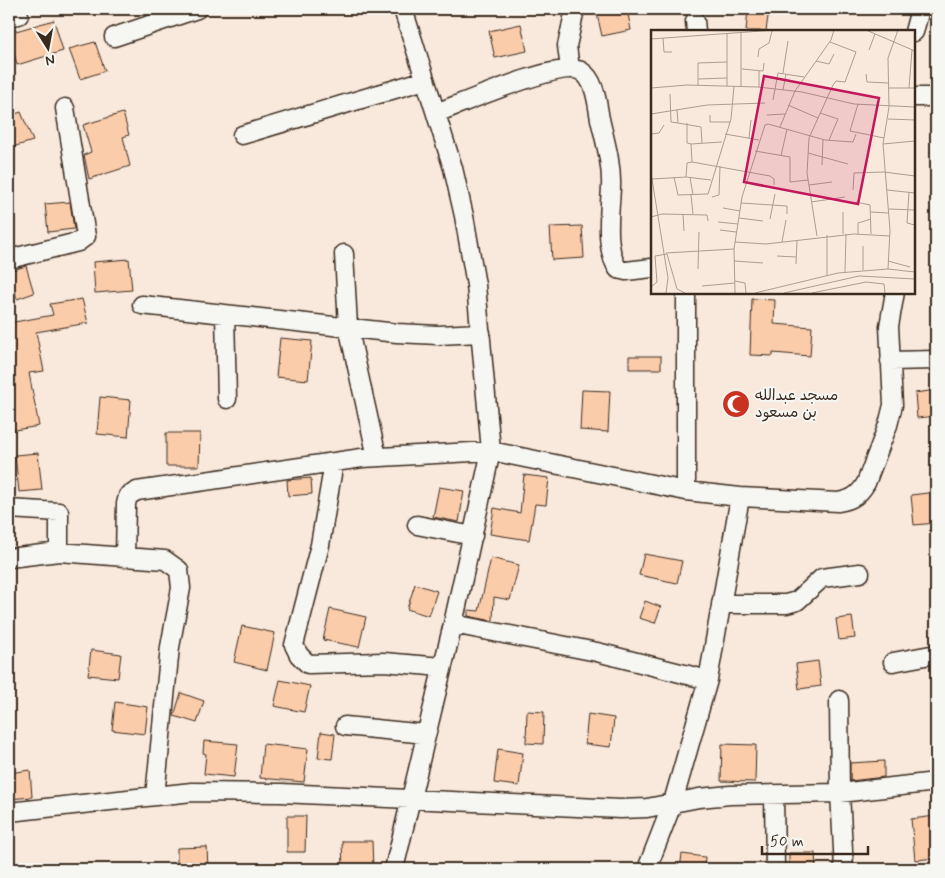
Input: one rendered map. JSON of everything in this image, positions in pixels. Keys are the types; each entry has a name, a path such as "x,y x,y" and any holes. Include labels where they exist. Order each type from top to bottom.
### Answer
{"street":[{"path":"114,37 197,9"},
{"path":"394,869 453,624 491,452 481,334 464,216 453,168 403,9"},
{"path":"570,69 567,46 575,9"},
{"path":"915,30 920,9"},
{"path":"436,113 549,71 570,69 580,71 592,83 612,178 609,216 611,255 618,269 626,271 651,268"},
{"path":"242,135 425,80"},
{"path":"915,97 936,97"},
{"path":"9,259 78,242 86,236 65,108"},
{"path":"344,254 348,326 377,457"},
{"path":"686,294 686,491"},
{"path":"125,558 126,504 131,494 377,457 491,452 686,491 740,497 838,502 855,497 866,483 893,406 889,326 896,294"},
{"path":"142,305 425,335 481,334"},
{"path":"225,314 227,399"},
{"path":"890,361 936,360"},
{"path":"334,462 320,546 294,644 296,650 308,664 384,662 442,667"},
{"path":"647,869 673,802 708,680 740,497"},
{"path":"9,509 59,512 59,552"},
{"path":"417,526 473,536"},
{"path":"9,558 59,552 165,560 177,567 181,576 170,647 155,796"},
{"path":"722,604 786,604 797,601 822,578 860,573"},
{"path":"453,624 597,652 708,680"},
{"path":"893,662 936,654"},
{"path":"839,700 840,793 844,869"},
{"path":"345,726 426,734"},
{"path":"9,812 192,792 410,798 620,809 647,808 673,802 730,794 840,793 936,782"},
{"path":"774,794 775,869"}],"building":[{"path":"627,9 631,30 602,36 597,14"},
{"path":"748,9 769,9 766,30 746,30"},
{"path":"54,20 63,51 17,65 9,33"},
{"path":"521,24 527,51 495,58 489,31"},
{"path":"95,42 105,71 80,79 69,49"},
{"path":"21,112 33,141 9,148 9,116"},
{"path":"123,113 129,135 123,137 130,166 89,179 84,155 91,152 83,125"},
{"path":"70,202 74,229 48,232 45,204"},
{"path":"582,226 584,258 552,260 550,227"},
{"path":"129,259 132,290 95,293 93,262"},
{"path":"26,266 34,293 17,299 9,271"},
{"path":"82,299 88,323 36,332 44,371 29,373 39,426 9,431 9,393 12,392 9,372 9,323 53,315 50,304"},
{"path":"752,299 775,300 774,324 812,327 810,356 773,353 773,356 750,355"},
{"path":"280,338 312,341 308,380 276,377"},
{"path":"629,356 661,356 661,369 629,369"},
{"path":"582,390 610,391 608,432 580,430"},
{"path":"936,390 936,416 917,418 915,393"},
{"path":"100,397 131,400 128,437 97,434"},
{"path":"166,433 200,433 199,466 166,466"},
{"path":"38,453 42,490 19,492 15,455"},
{"path":"524,475 549,478 546,505 535,504 529,540 490,534 494,508 520,513"},
{"path":"311,478 312,494 288,496 287,480"},
{"path":"439,487 464,491 459,522 433,517"},
{"path":"936,492 936,523 914,525 911,495"},
{"path":"644,554 682,561 677,583 639,575"},
{"path":"491,558 519,565 510,600 494,597 493,621 468,616 468,610 479,611"},
{"path":"415,584 437,591 429,616 407,609"},
{"path":"645,601 661,607 655,623 639,618"},
{"path":"330,609 366,617 359,647 323,640"},
{"path":"852,617 855,638 839,640 836,619"},
{"path":"242,626 275,633 267,670 234,662"},
{"path":"91,650 121,654 118,678 88,675"},
{"path":"818,661 821,686 799,689 796,664"},
{"path":"280,680 310,686 304,712 274,706"},
{"path":"181,693 204,701 197,723 174,716"},
{"path":"115,702 148,707 145,734 112,730"},
{"path":"527,711 544,712 543,744 526,743"},
{"path":"588,714 614,718 611,747 585,744"},
{"path":"321,732 335,734 332,759 318,758"},
{"path":"204,741 238,744 234,777 204,774 206,754 203,753"},
{"path":"263,744 308,749 304,782 260,778"},
{"path":"722,744 756,745 755,782 721,781"},
{"path":"498,749 523,753 519,786 494,783"},
{"path":"884,761 884,777 850,781 850,763"},
{"path":"30,770 32,797 9,799 9,773"},
{"path":"287,816 306,816 305,852 287,852"},
{"path":"936,816 936,858 915,860 911,819"},
{"path":"342,841 372,841 373,869 343,869"},
{"path":"207,847 208,869 177,869 177,848"},
{"path":"789,853 815,853 816,869 789,869"},
{"path":"682,854 705,857 704,869 680,869"}],"place":[{"name":"مسجد عبدالله بن مسعود","path":"736,404"}]}
